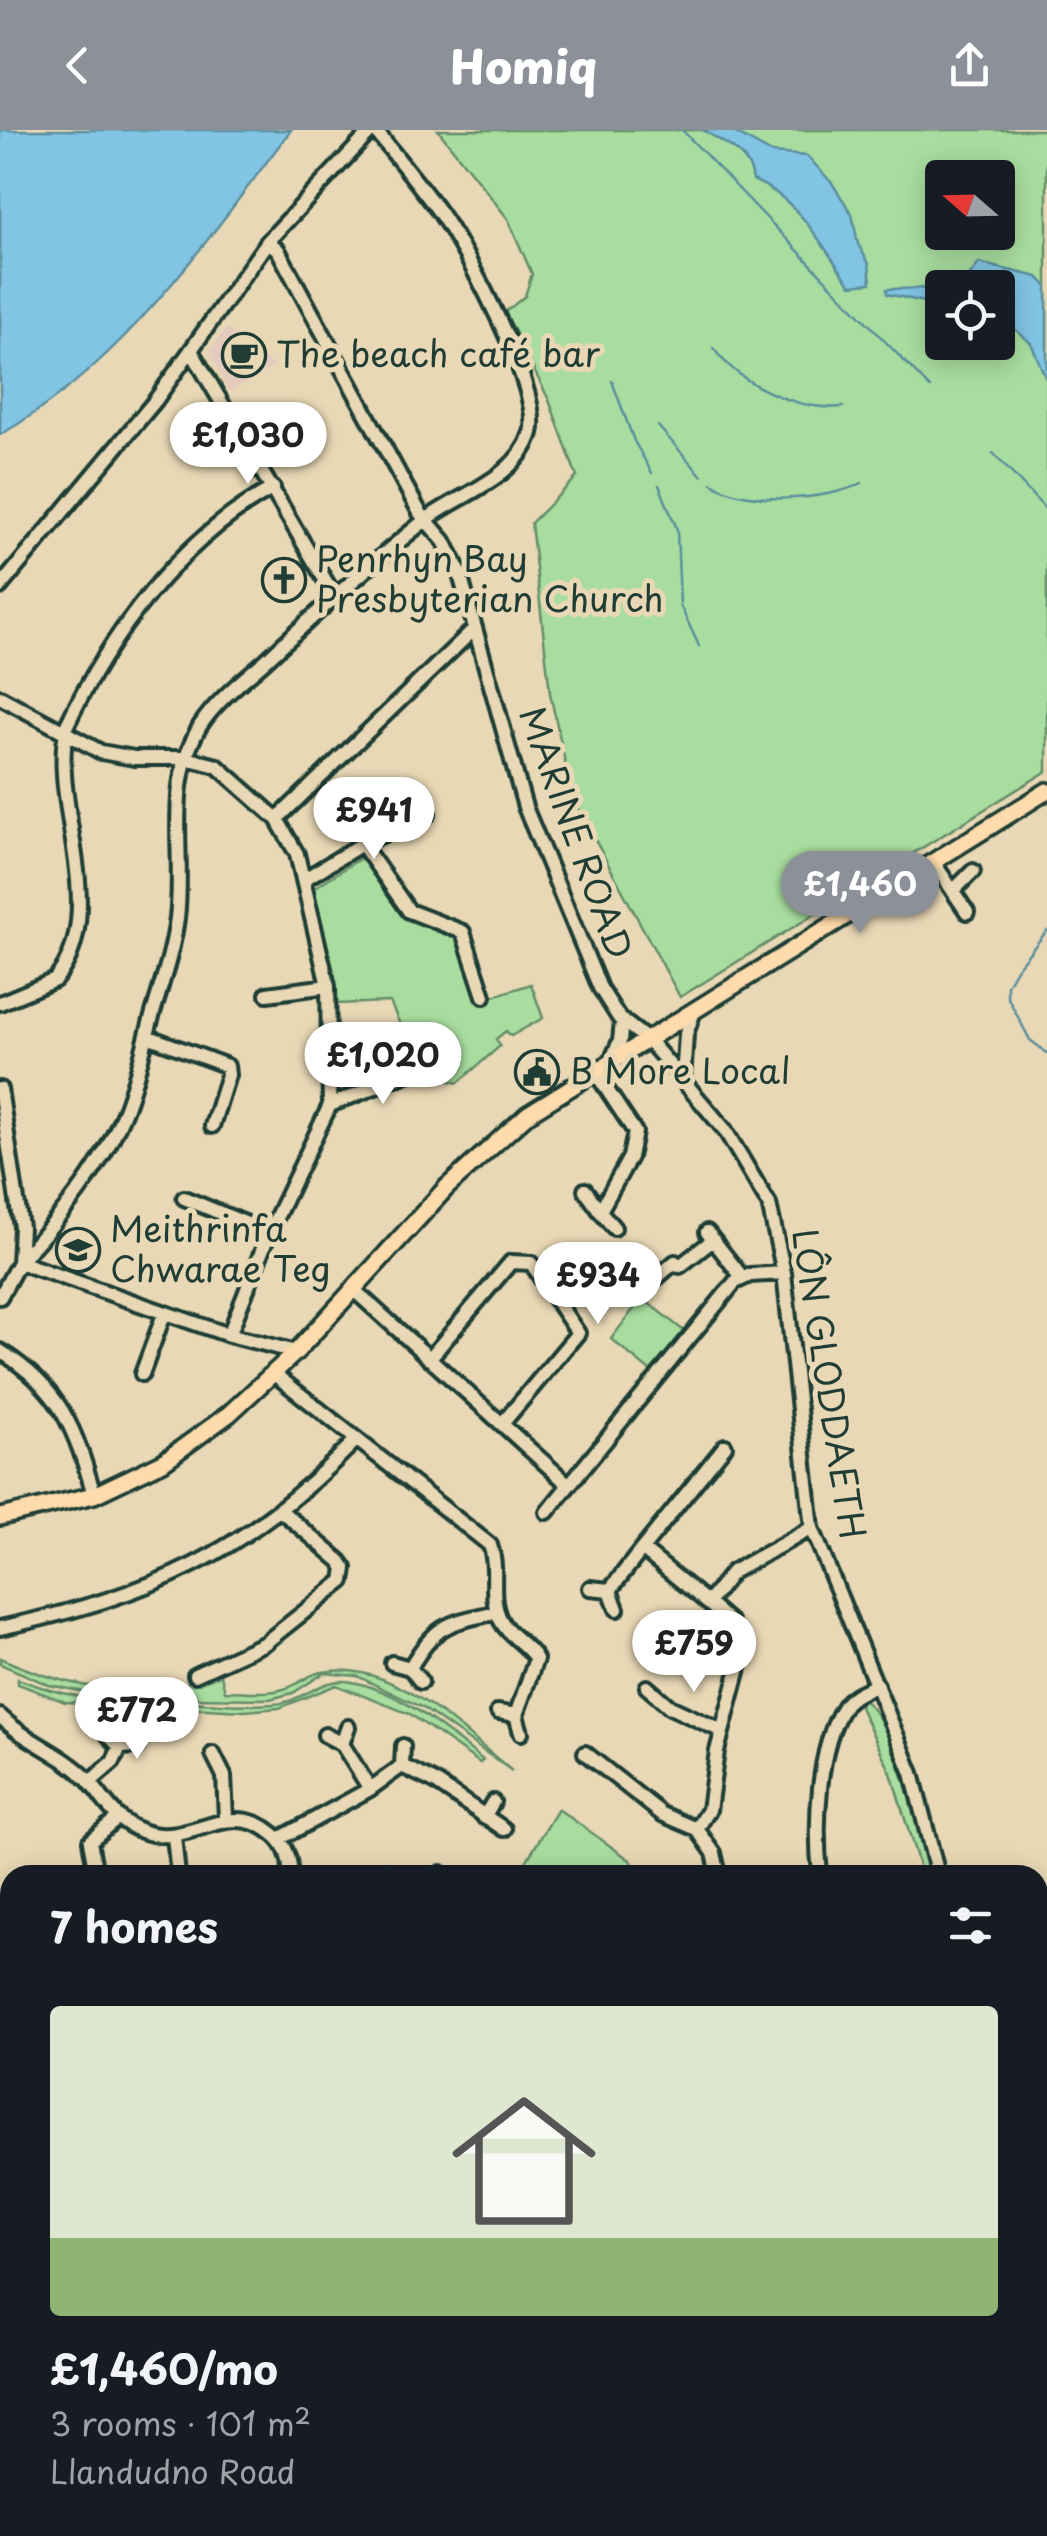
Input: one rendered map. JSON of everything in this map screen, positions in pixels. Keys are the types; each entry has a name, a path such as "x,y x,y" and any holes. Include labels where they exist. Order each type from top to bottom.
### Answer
{"main road":[{"path":"0,1517 94,1495 163,1462 229,1414 296,1352 490,1146 528,1114 650,1042 1047,791"}],"street":[{"path":"0,588 192,352 268,240 374,130 443,217 504,333 534,412 531,434 521,454 504,471 426,520 334,597 202,723 186,758 176,814 177,920 134,1084 108,1144 54,1224 19,1262 0,1298"},
{"name":"MARINE ROAD","path":"268,240 278,250 426,520 459,571 472,631 525,807 600,988 622,1021 650,1042"},
{"path":"192,352 334,597"},
{"path":"0,1003 55,980 71,943 79,882 65,781 65,731 100,658 214,526 273,488"},
{"path":"277,819 472,631"},
{"path":"0,697 100,752 134,758 186,758 230,775 277,819 297,854 328,986 330,1105 269,1233 229,1335"},
{"path":"303,880 362,844 428,814"},
{"path":"362,844 409,911 463,932 484,996"},
{"path":"934,862 966,912"},
{"path":"953,891 973,871"},
{"path":"267,994 328,986"},
{"path":"683,1080 686,1034 693,1014"},
{"path":"600,1211 635,1144 630,1122 603,1069 620,1042 622,1021"},
{"path":"147,1036 226,1066 217,1121"},
{"name":"LÔN GLODDAETH","path":"650,1042 726,1130 758,1180 768,1204 784,1273 812,1528 912,1773 935,1865"},
{"path":"330,1105 420,1070"},
{"path":"0,1090 19,1194 19,1262"},
{"path":"585,1190 614,1228"},
{"path":"184,1198 269,1233"},
{"path":"644,1288 674,1262 680,1266 710,1236 742,1276"},
{"path":"19,1262 164,1314 296,1352"},
{"path":"429,1358 511,1262 531,1264 578,1333 502,1424"},
{"path":"547,1512 742,1276 784,1273"},
{"path":"354,1290 569,1484"},
{"path":"142,1374 164,1314"},
{"path":"0,1351 45,1383 68,1417 94,1495"},
{"path":"273,1373 490,1546 496,1561 497,1612 536,1660 516,1714 521,1733"},
{"path":"0,1628 144,1589 218,1554 278,1509 356,1440"},
{"path":"610,1590 725,1446"},
{"path":"196,1675 265,1644 343,1581 345,1568 340,1561 278,1509"},
{"path":"708,1603 732,1572 812,1528"},
{"path":"642,1550 732,1623 742,1643 742,1662 722,1731 709,1810 698,1829"},
{"path":"590,1588 610,1590"},
{"path":"610,1590 617,1609"},
{"path":"410,1668 426,1640 446,1623 497,1612"},
{"path":"392,1663 410,1668 421,1682"},
{"path":"820,1865 818,1806 831,1742 844,1705 877,1685"},
{"path":"647,1688 670,1707 722,1731"},
{"path":"498,1712 516,1714"},
{"path":"1,1720 72,1765 117,1818 145,1833 174,1836 226,1818 253,1820 279,1839 287,1865"},
{"path":"342,1744 348,1727"},
{"path":"325,1734 342,1744 370,1789"},
{"path":"109,1736 120,1746 137,1746"},
{"path":"90,1782 116,1759 120,1746"},
{"path":"402,1766 403,1746"},
{"path":"585,1753 662,1814 698,1829 714,1854 716,1865"},
{"path":"216,1754 224,1776 226,1818"},
{"path":"279,1839 370,1789 402,1766"},
{"path":"402,1766 434,1782 504,1829"},
{"path":"484,1817 494,1802"},
{"path":"94,1862 84,1840 117,1818"},
{"path":"174,1836 177,1865"}],"shaded area":[{"path":"226,328 275,367 229,392 209,352"}],"green space":[{"path":"438,130 1047,130 1047,771 680,997 573,799 550,693 531,523 577,477 549,400 505,312 525,296 532,274 508,219"},
{"path":"364,856 372,862 398,911 457,939 481,1000 531,984 543,1018 511,1036 506,1031 496,1039 500,1046 458,1083 422,1074 390,1002 336,1004 312,889"},
{"path":"642,1298 684,1331 650,1371 611,1339"},
{"path":"0,1658 56,1679 109,1689 163,1687 221,1675 225,1691 264,1692 287,1688 322,1672 375,1676 425,1702 512,1771 423,1708 357,1676 324,1673 293,1693 270,1699 109,1697 49,1685 0,1664"},
{"path":"18,1679 92,1698 248,1705 285,1702 331,1683 352,1682 405,1703 483,1760 480,1763 410,1714 336,1685 279,1708 245,1711 65,1702 18,1684"},
{"path":"862,1700 884,1727 913,1808 927,1865 919,1865 891,1773 860,1707"},
{"path":"558,1809 634,1865 524,1865"}],"water":[{"path":"0,130 291,130 194,257 124,336 45,406 0,435"},
{"path":"703,130 730,130 772,153 807,156 832,183 852,214 858,244 869,264 871,283 851,285 797,211 753,180 747,163 735,150"},
{"path":"979,263 1008,270 974,270"},
{"path":"1015,272 1038,277 1047,287 1047,381 1031,343 1015,329"},
{"path":"925,288 925,302 887,294 887,289"}],"waterway":[{"path":"682,130 930,388"},
{"path":"713,348 739,373 771,393 807,405 843,407"},
{"path":"612,381 634,441 652,473"},
{"path":"658,426 702,476"},
{"path":"993,453 1047,511"},
{"path":"712,483 765,498 829,494 862,483"},
{"path":"659,485 677,529 680,605 699,646"},
{"path":"1047,931 1007,985 1007,996 1030,1040 1047,1053"}],"place":[{"name":"The beach café bar","path":"244,355"},
{"name":"Penrhyn Bay Presbyterian Church","path":"284,580"},
{"name":"B More Local","path":"537,1072"},
{"name":"Meithrinfa Chwarae Teg","path":"78,1250"}]}
